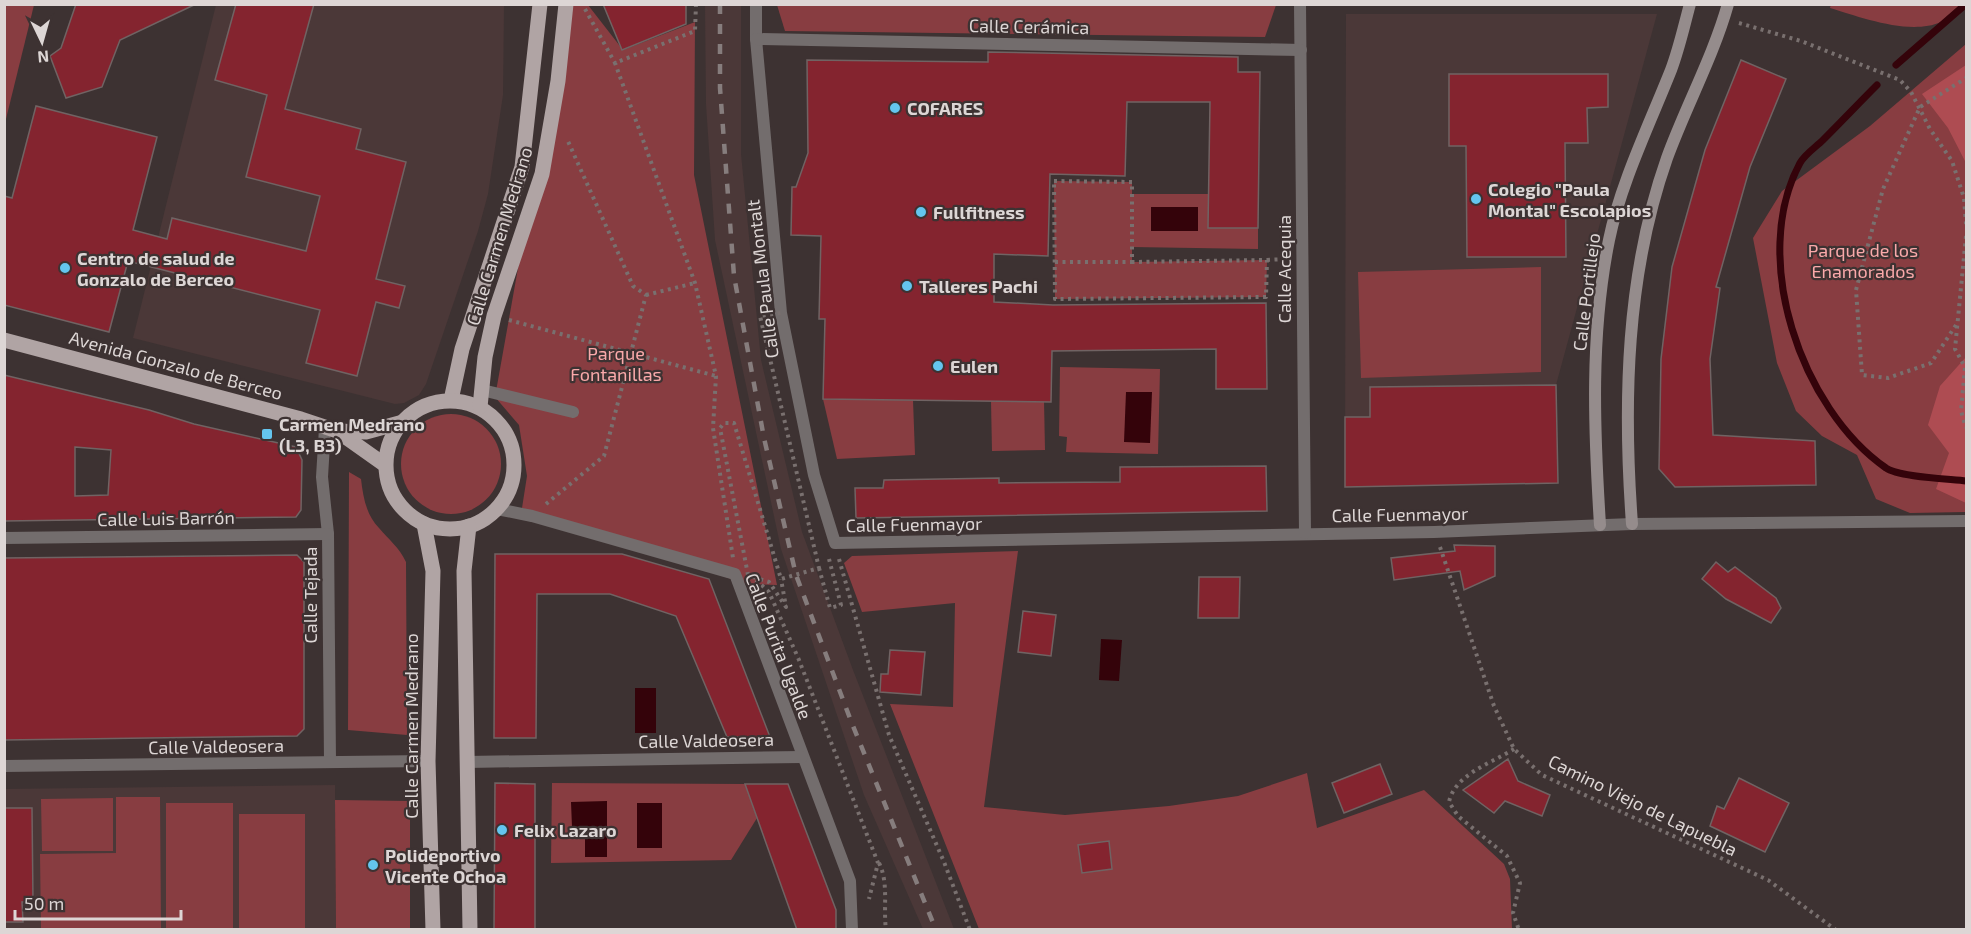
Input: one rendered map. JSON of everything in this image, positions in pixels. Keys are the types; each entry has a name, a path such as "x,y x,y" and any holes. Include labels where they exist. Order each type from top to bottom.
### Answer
{"main road":[{"name":"Calle Carmen Medrano","path":"451,400 462,349 522,167 540,4"},
{"name":"Calle Carmen Medrano","path":"480,407 494,316 542,174 558,81 566,4"},
{"name":"Calle Portillejo","path":"1600,525 1595,412 1597,326 1609,239 1637,153 1672,67 1690,4"},
{"path":"1632,524 1626,444 1627,407 1631,328 1644,244 1667,159 1728,4"},
{"name":"Avenida Gonzalo de Berceo","path":"4,340 301,419 331,430 385,465"},
{"path":"451,400 480,407 496,419 508,435 514,454 514,474 508,493 497,509 479,523 446,529 424,524 408,514 396,500 388,483 385,465 387,445 412,412 430,403 451,400"},
{"name":"Avenida Gonzalo de Berceo","path":"331,430 366,432 403,422"},
{"name":"Calle Carmen Medrano","path":"424,524 433,571 428,761 433,930"},
{"path":"469,526 464,571 470,930"}],"street":[{"name":"Calle Paula Montalt","path":"756,4 756,39 781,313 830,546"},
{"name":"Calle Acequia","path":"1300,4 1305,533"},
{"name":"Calle Cerámica","path":"756,39 1301,50"},
{"path":"482,390 573,412"},
{"name":"Calle Tejada","path":"330,762 328,534 322,477 331,430"},
{"name":"Calle Purita Ugalde","path":"497,509 532,516 742,574 802,757 850,881 852,930"},
{"name":"Calle Fuenmayor","path":"830,546 1305,533 1434,532 1632,524 1966,521"},
{"name":"Calle Luis Barrón","path":"4,538 328,534"},
{"name":"Calle Valdeosera","path":"467,762 802,757"},
{"name":"Calle Valdeosera","path":"4,766 428,761"}],"path":[{"path":"583,4 615,63 695,283 716,376 713,428 742,574 770,592 799,660 878,863 885,875 886,930"},
{"path":"615,63 695,31 696,4"},
{"path":"1724,18 1801,41 1900,80 1920,107 1930,129 1952,161 1964,198 1966,224"},
{"path":"1956,325 1931,363 1888,378 1862,375 1856,290 1883,189 1920,107 1966,78"},
{"path":"566,137 633,286 646,295 695,283"},
{"path":"1055,262 1132,262 1267,260 1266,297 1055,299 1054,182 1132,182 1132,262"},
{"path":"1966,236 1955,349 1966,366 1961,411 1966,428"},
{"path":"532,516 604,456 633,352 646,295"},
{"path":"781,313 760,316 830,608 841,605 830,546"},
{"path":"494,316 716,376"},
{"path":"724,423 734,423 782,579 786,607 770,582 742,574 720,428 724,423"},
{"name":"Camino Viejo de Lapuebla","path":"1434,532 1494,706 1514,750 1542,775 1768,880 1836,930"},
{"path":"830,546 889,735 944,862 970,930"},
{"path":"782,579 819,568"},
{"path":"1514,750 1464,778 1451,791 1449,802 1458,816 1507,856 1520,883 1513,913 1519,930"},
{"path":"869,907 878,863"}],"shaded area":[{"path":"216,5 504,5 503,95 488,194 478,231 426,384 419,395 404,403 395,404 133,338"},
{"path":"705,5 741,5 741,154 761,360 802,532 954,929 923,929 864,795 781,549 715,240 706,104"},
{"name":"Colegio \"Paula Montal\" Escolapios","path":"1346,14 1657,14 1556,385 1558,483 1345,487"},
{"path":"1966,65 1966,163 1948,128 1922,94"},
{"path":"1151,207 1198,207 1198,231 1151,231"},
{"path":"1966,357 1966,503 1936,489 1949,453 1928,425 1940,386"},
{"path":"1126,392 1152,392 1150,443 1124,442"},
{"path":"1101,639 1122,640 1119,681 1099,680"},
{"path":"635,688 656,688 656,733 635,733"},
{"path":"335,785 336,929 5,929 4,789"},
{"path":"607,801 607,857 585,857 585,827 572,827 571,802"},
{"path":"637,803 662,803 662,848 637,848"}],"green space":[{"path":"777,4 1276,5 1265,37 785,31"},
{"path":"1831,4 1961,5 1949,17 1935,24 1918,27 1881,23 1862,18 1830,8"},
{"path":"4,5 34,5 5,123"},
{"name":"Parque Fontanillas","path":"565,5 588,5 623,50 695,22 694,175 777,585 746,584 522,508 527,476 519,425 495,397"},
{"name":"Parque de los Enamorados","path":"1966,44 1966,512 1910,513 1876,499 1857,455 1822,436 1796,411 1777,363 1753,238 1782,191 1870,126"},
{"path":"1054,181 1132,182 1132,194 1208,194 1208,228 1258,228 1258,249 1132,247 1132,262 1267,260 1266,297 1055,299"},
{"path":"1541,267 1541,372 1361,378 1358,272"},
{"path":"1060,367 1160,369 1158,454 1066,452 1067,437 1059,436"},
{"path":"823,399 913,400 915,455 837,459"},
{"path":"991,401 1044,401 1045,450 992,451"},
{"path":"451,414 470,418 486,429 497,445 501,464 497,483 486,499 470,510 451,514 432,510 416,499 405,483 401,464 405,445 416,429 432,418"},
{"path":"349,472 361,479 364,499 371,517 406,562 407,735 348,730"},
{"path":"1018,551 984,807 1065,815 1169,806 1238,796 1307,773 1317,828 1424,790 1504,864 1510,879 1512,929 979,929 890,704 953,707 955,603 862,612 844,563 852,556"},
{"path":"552,783 745,784 757,818 731,860 551,863"},
{"path":"116,797 160,797 161,929 41,929 40,854 116,853"},
{"path":"113,798 113,851 42,851 41,799"},
{"name":"Polideportivo Vicente Ochoa","path":"335,800 410,801 410,929 336,929"},
{"path":"166,803 233,803 233,929 166,929"},
{"path":"239,814 305,814 305,929 239,929"}],"building":[{"path":"76,4 196,4 120,40 102,87 66,98 50,56 61,48"},
{"path":"236,4 314,4 285,109 361,129 356,149 406,162 376,279 405,286 399,308 376,302 357,376 306,363 320,310 128,261 109,332 4,305 4,196 12,198 36,106 157,137 133,230 167,239 172,218 306,251 320,196 246,177 267,95 215,80"},
{"path":"603,4 686,4 686,24 622,50"},
{"path":"988,52 1238,57 1238,72 1260,72 1258,228 1208,228 1210,102 1127,102 1125,176 1050,174 1048,256 994,254 994,302 1053,305 1266,303 1267,389 1216,389 1216,349 1052,351 1051,402 823,399 825,319 819,319 821,236 791,235 792,187 796,187 808,153 807,60 988,62"},
{"path":"1741,60 1786,79 1750,167 1716,287 1720,288 1710,359 1713,435 1815,441 1816,485 1675,487 1659,469 1661,359 1672,267 1705,150"},
{"path":"1449,74 1608,74 1608,107 1587,108 1588,143 1565,143 1566,257 1467,257 1466,146 1449,146"},
{"path":"4,375 149,410 194,424 296,447 302,460 301,510 296,517 4,521","holes":["75,447 111,450 108,495 75,496"]},
{"path":"1556,385 1558,483 1345,487 1345,417 1370,417 1370,387"},
{"path":"1266,466 1267,511 856,518 855,488 883,488 884,480 999,478 999,483 1120,482 1120,467"},
{"path":"1454,545 1495,546 1495,576 1464,590 1460,571 1394,580 1391,558 1455,551"},
{"path":"495,554 622,554 709,579 770,737 727,737 676,616 610,594 537,594 536,738 494,738"},
{"path":"297,555 304,562 304,729 297,736 4,740 4,558"},
{"path":"1716,562 1728,572 1735,567 1776,598 1781,608 1771,623 1726,599 1702,579"},
{"path":"1199,577 1240,577 1239,618 1198,618"},
{"path":"1023,611 1056,615 1051,656 1018,652"},
{"path":"890,650 925,652 921,695 880,692 881,674 888,674"},
{"path":"1508,759 1518,781 1550,795 1542,816 1505,801 1494,813 1463,790"},
{"path":"1380,764 1392,794 1344,813 1332,783"},
{"path":"1739,778 1789,803 1765,852 1710,826 1717,806 1724,809"},
{"path":"495,783 535,784 535,930 494,930"},
{"path":"745,784 788,784 836,910 836,930 797,930"},
{"path":"4,808 32,808 33,902 22,902 23,922 4,922"},
{"path":"1109,841 1112,869 1082,873 1078,845"}],"waterway":[{"path":"1896,65 1966,4"},
{"path":"1877,85 1800,163 1786,201 1780,242 1782,285 1792,329 1808,370 1830,409 1856,442 1892,471 1912,476 1966,481"}],"railway":[{"path":"720,4 720,88 734,276 764,438 796,575 851,721 936,930"}],"place":[{"name":"COFARES","path":"895,108"},
{"name":"Colegio \"Paula Montal\" Escolapios","path":"1476,199"},
{"name":"Fullfitness","path":"921,212"},
{"name":"Centro de salud de Gonzalo de Berceo","path":"65,268"},
{"name":"Talleres Pachi","path":"907,286"},
{"name":"Eulen","path":"938,366"},
{"name":"Carmen Medrano (L3, B3)","path":"267,434"},
{"name":"Felix Lazaro","path":"502,830"},
{"name":"Polideportivo Vicente Ochoa","path":"373,865"}]}
